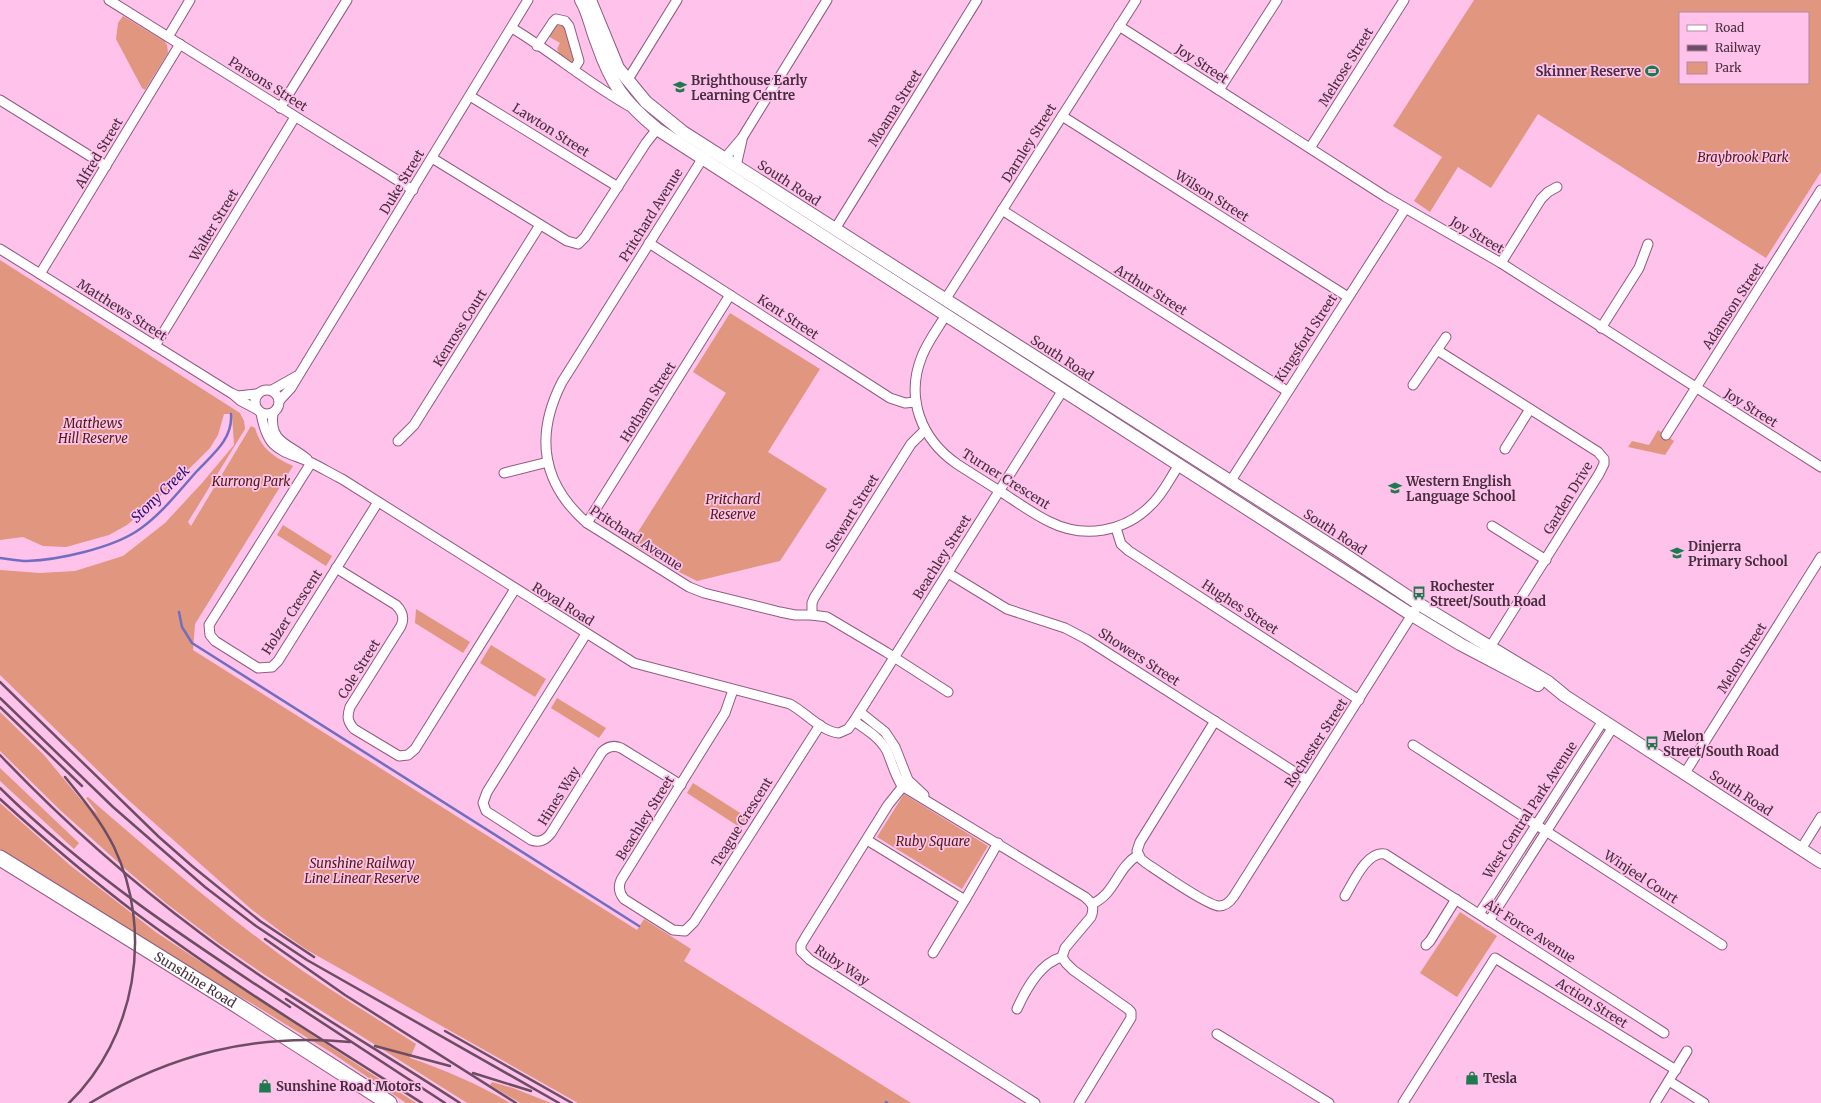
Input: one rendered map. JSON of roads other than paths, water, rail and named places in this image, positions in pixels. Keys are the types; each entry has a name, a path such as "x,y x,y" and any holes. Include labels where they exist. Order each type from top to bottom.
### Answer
{"main road":[{"name":"Sunshine Road","path":"0,858 235,1004 389,1103"}],"street":[{"name":"Parsons Street","path":"109,0 413,190"},
{"path":"168,37 190,0"},
{"path":"280,108 347,0"},
{"name":"Duke Street","path":"279,401 290,388 305,364 528,0"},
{"name":"South Road","path":"581,0 610,76 619,92 630,106"},
{"name":"South Road","path":"590,0 618,68 642,98 665,119 835,230 1419,604 1487,652 1542,686 1565,696 1821,862"},
{"path":"627,81 678,0"},
{"path":"725,158 742,138 827,0"},
{"name":"Moama Street","path":"835,230 977,0"},
{"name":"Darnley Street","path":"945,300 1136,0"},
{"path":"1219,90 1277,0"},
{"name":"Melrose Street","path":"1310,148 1404,0"},
{"path":"537,46 553,22 556,20 565,21 569,26 579,61 574,69"},
{"name":"Joy Street","path":"1119,26 1405,209 1501,263 1821,467"},
{"name":"South Road","path":"512,28 537,46 574,69 589,82 630,106 657,129 1412,615 1487,652"},
{"name":"Alfred Street","path":"40,274 180,44"},
{"name":"Lawton Street","path":"470,96 618,187"},
{"path":"0,100 106,166"},
{"name":"Wilson Street","path":"1062,116 1348,297"},
{"name":"Walter Street","path":"155,346 295,117"},
{"path":"432,158 567,242 578,244 585,238 657,129"},
{"path":"736,166 742,138"},
{"name":"Pritchard Avenue","path":"709,148 562,382 553,399 547,420 545,436 548,462 554,481 573,511 587,523 689,587 780,612 795,615 827,617 948,692"},
{"path":"1501,263 1541,199 1548,192 1557,187"},
{"name":"Adamson Street","path":"1666,435 1821,190"},
{"name":"Kingsford Street","path":"1230,482 1405,209"},
{"name":"Arthur Street","path":"1002,210 1287,391"},
{"name":"Kenross Court","path":"398,441 414,425 540,225"},
{"name":"Kent Street","path":"649,243 890,398 905,403 916,402"},
{"path":"1602,328 1639,268 1648,244"},
{"name":"Matthews Street","path":"0,249 259,412"},
{"name":"Hotham Street","path":"587,523 730,295"},
{"path":"945,300 946,315"},
{"name":"Turner Crescent","path":"946,315 923,355 917,376 916,402 925,430 939,449 947,457 999,491 1037,515 1058,526 1084,531 1100,531 1116,528 1142,514 1151,505 1179,465"},
{"path":"1413,385 1446,337"},
{"name":"Garden Drive","path":"1437,350 1598,452 1604,459 1604,464 1599,474 1487,652"},
{"name":"Duke Street","path":"272,390 297,376"},
{"path":"1063,390 1067,378"},
{"path":"264,390 272,390 278,396 278,408 273,413 267,414 259,412 254,402 256,394 264,390"},
{"name":"Beachley Street","path":"839,733 848,729 854,722 1063,390"},
{"name":"Matthews Street","path":"231,393 238,396 256,394"},
{"path":"1505,449 1530,409"},
{"name":"Royal Road","path":"259,412 265,431 272,443 281,451 311,463 342,479 622,656 642,666 790,704 805,713 820,725 839,733"},
{"name":"Royal Road","path":"273,413 273,430 277,438 311,463"},
{"name":"Stewart Street","path":"812,615 812,603 814,598 911,444 925,430"},
{"path":"504,473 548,462"},
{"name":"Holzer Crescent","path":"311,463 212,619 209,628 212,639 258,668 272,667 278,661 378,502"},
{"path":"1223,493 1230,482"},
{"path":"1492,526 1546,560"},
{"name":"Hughes Street","path":"1116,528 1121,544 1129,551 1359,700"},
{"name":"Melon Street","path":"1685,773 1821,557"},
{"name":"Cole Street","path":"336,568 396,605 402,612 404,620 402,626 350,707 347,716 350,724 354,728 399,756 408,755 415,749 515,589"},
{"name":"Showers Street","path":"948,573 1007,609 1065,628 1086,639 1307,780"},
{"name":"Rochester Street","path":"1138,855 1146,863 1216,906 1226,904 1234,896 1419,604"},
{"name":"Hines Way","path":"586,634 487,792 483,803 486,811 531,840 544,840 551,833 602,752 607,748 614,746 621,748 680,785"},
{"name":"Beachley Street","path":"685,931 673,930 624,899 620,893 619,886 621,880 726,713 733,690"},
{"path":"860,712 886,732 895,747 905,783"},
{"path":"854,722 878,739 886,750 896,778 905,783 915,795 934,804 998,843 1084,897 1092,904 1093,911 1091,916 1065,948 1062,957 1052,961 1043,968 1017,1009"},
{"path":"1092,904 1105,897 1124,867 1138,855 1137,846 1215,722"},
{"name":"West Central Park Avenue","path":"1479,914 1536,825 1608,724"},
{"name":"West Central Park Avenue","path":"1489,921 1546,831 1608,724"},
{"name":"Teague Crescent","path":"685,931 694,922 820,725"},
{"name":"Winjeel Court","path":"1412,745 1722,945"},
{"path":"886,750 895,747"},
{"name":"Ruby Way","path":"905,783 866,840 801,944 801,951 804,956 1035,1103"},
{"path":"1801,849 1821,817"},
{"path":"866,840 965,900"},
{"path":"933,953 998,843"},
{"name":"Air Force Avenue","path":"1345,896 1366,862 1373,856 1381,853 1392,858 1664,1033"},
{"path":"1426,945 1456,899"},
{"path":"1062,957 1073,970 1120,1002 1131,1012 1129,1023 1079,1103"},
{"name":"Action Street","path":"1403,1103 1495,958 1676,1070"},
{"path":"1217,1034 1329,1103"},
{"path":"1655,1103 1687,1052"},
{"path":"1669,1081 1704,1103"}],"waterway":[{"name":"Stony Creek","path":"0,558 27,561 69,556 113,543 137,531 161,511 221,446 229,431 231,414"},
{"path":"179,612 182,627 192,643 639,926"}],"railway":[{"path":"0,682 159,837 192,866 260,921 314,957"},
{"path":"0,698 113,807 205,887 256,926 307,960 559,1103"},
{"path":"0,707 82,786"},
{"path":"0,755 23,779 96,848 121,870 199,932 295,999 460,1103"},
{"path":"65,777 98,819 114,847 126,879 133,913 135,948 132,982 123,1016 110,1047 92,1077 69,1103"},
{"path":"0,788 67,849 139,905 290,1007"},
{"path":"0,799 84,872 171,939 206,964 422,1103"},
{"path":"265,939 345,995 516,1103"},
{"path":"286,999 445,1103"},
{"path":"445,1031 572,1103"},
{"path":"90,1103 151,1072 183,1060 215,1051 247,1044 281,1041 315,1040 350,1042"},
{"path":"375,1046 450,1066"},
{"path":"473,1073 531,1091"}],"place":[{"name":"Skinner Reserve","path":"1652,71"},
{"name":"Brighthouse Early Learning Centre","path":"680,87"},
{"name":"Western English Language School","path":"1395,488"},
{"name":"Dinjerra Primary School","path":"1677,553"},
{"name":"Rochester Street/South Road","path":"1419,593"},
{"name":"Melon Street/South Road","path":"1652,743"},
{"name":"Tesla","path":"1472,1078"},
{"name":"Sunshine Road Motors","path":"265,1086"}],"park label":[{"name":"Braybrook Park","path":"1743,157"},
{"name":"Matthews Hill Reserve","path":"93,430"},
{"name":"Kurrong Park","path":"251,481"},
{"name":"Pritchard Reserve","path":"733,506"},
{"name":"Ruby Square","path":"933,841"},
{"name":"Sunshine Railway Line Linear Reserve","path":"362,870"}]}
